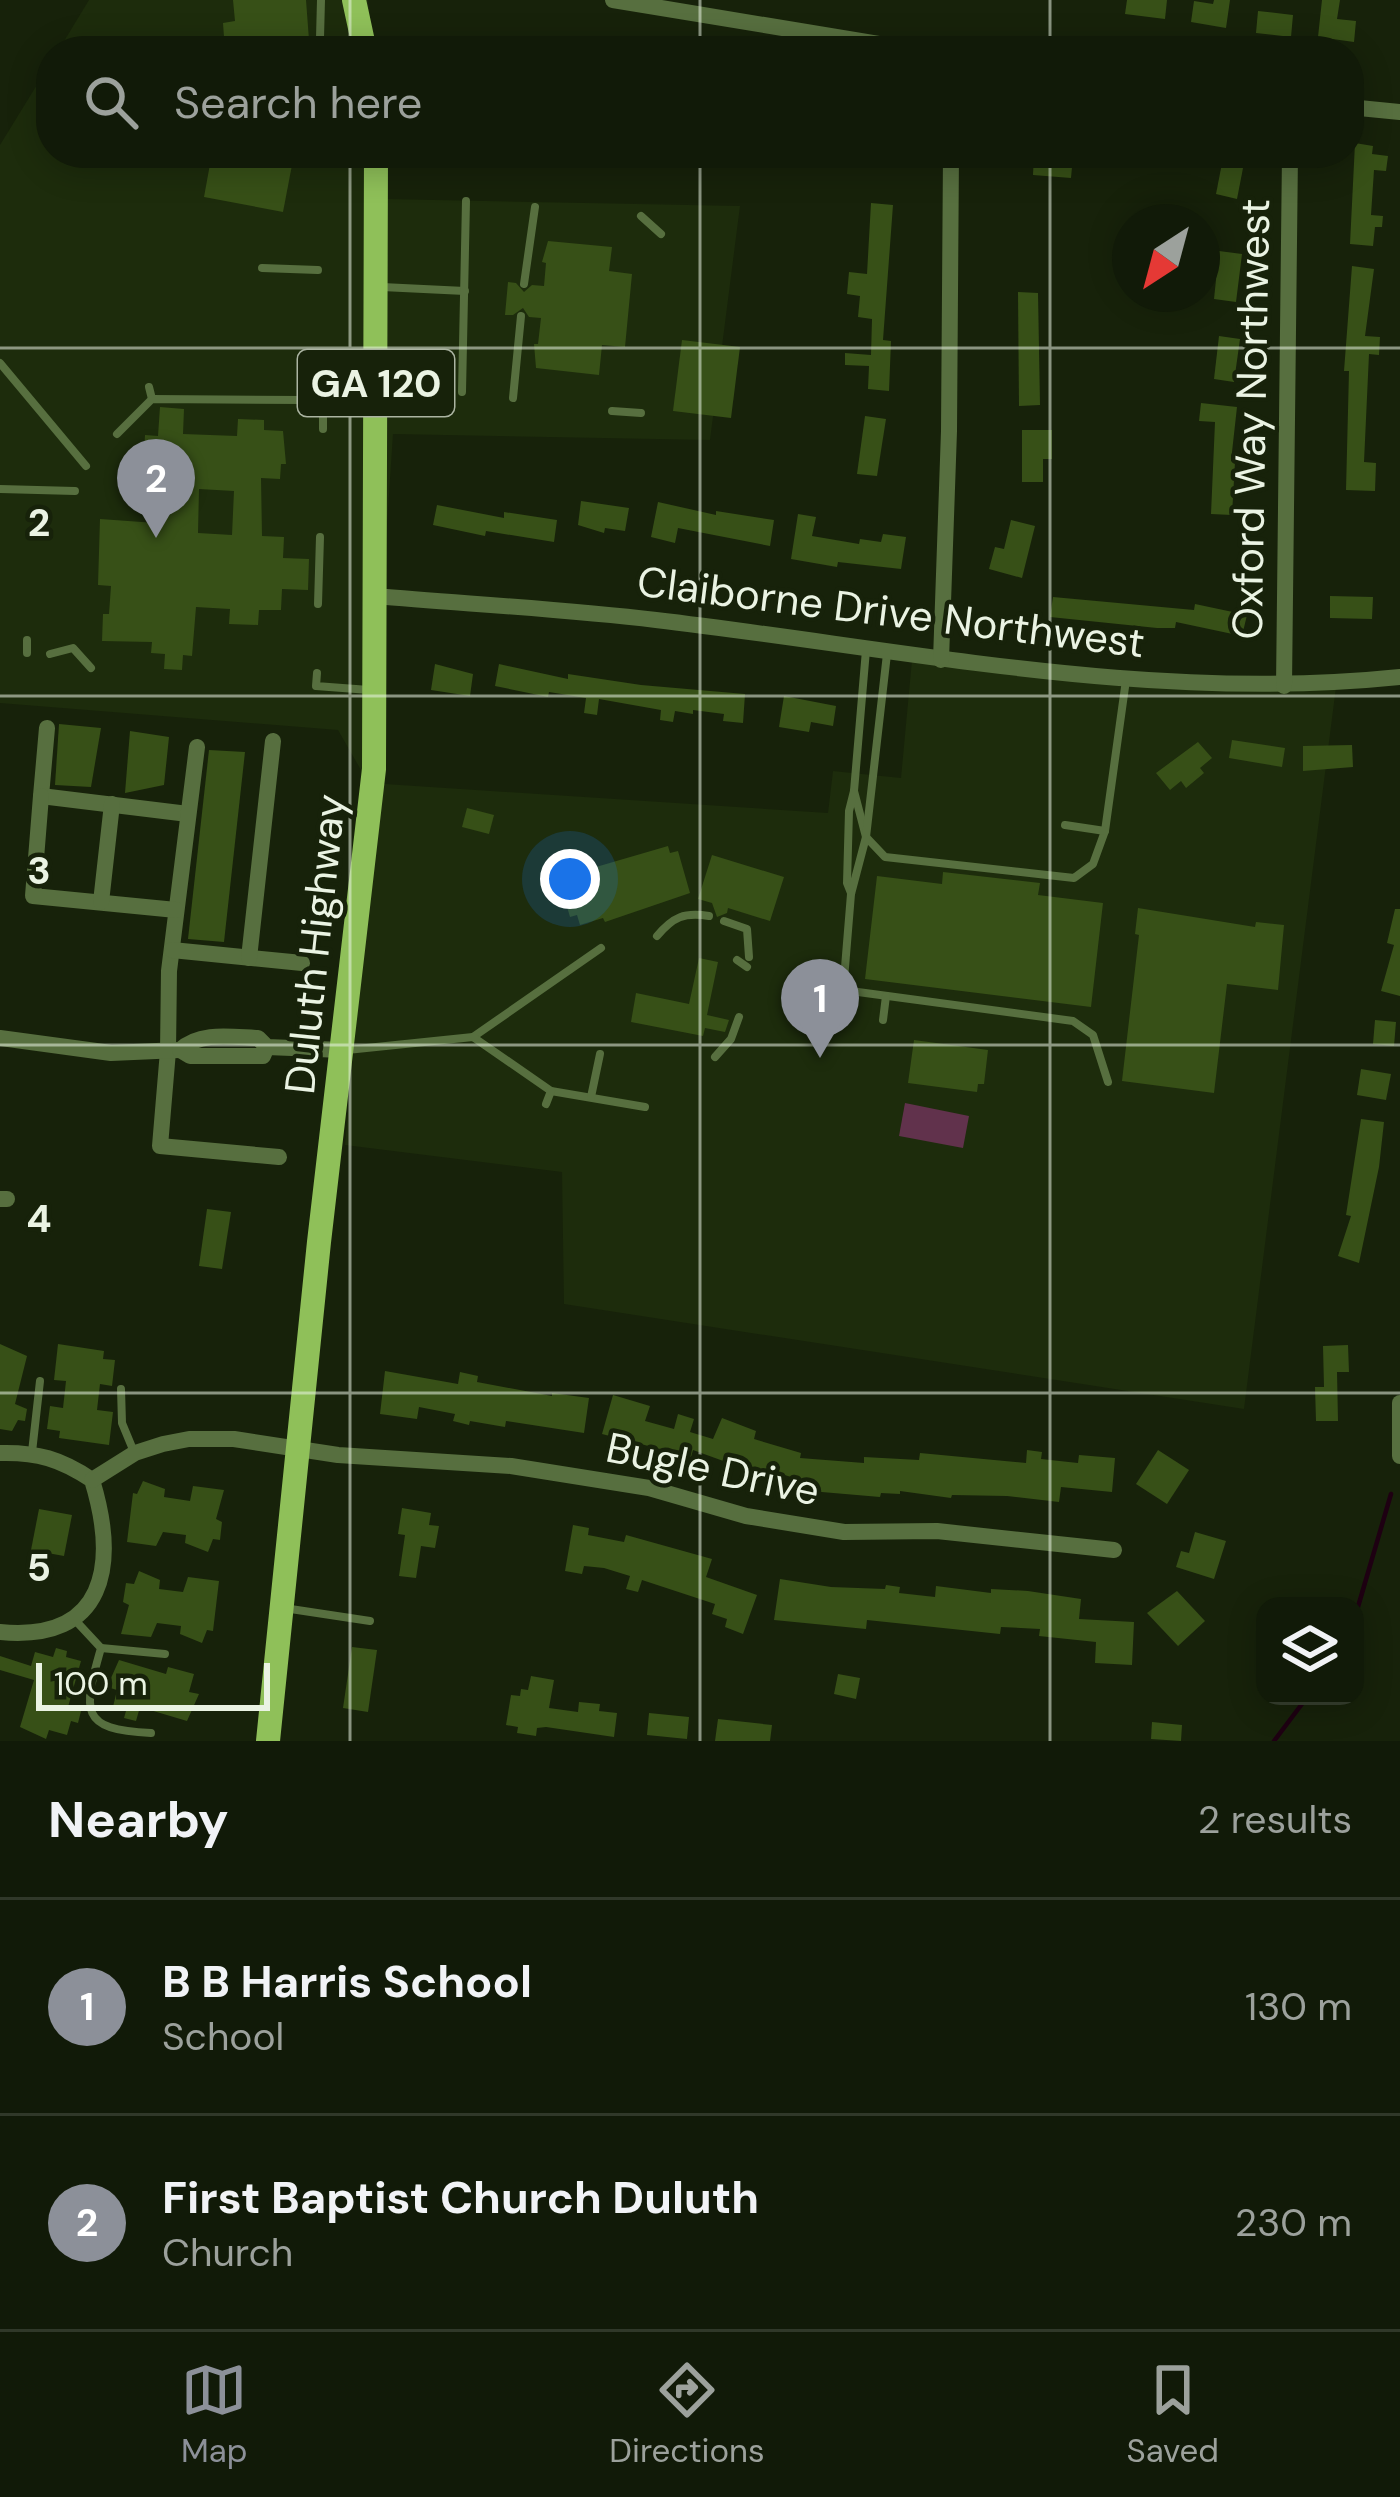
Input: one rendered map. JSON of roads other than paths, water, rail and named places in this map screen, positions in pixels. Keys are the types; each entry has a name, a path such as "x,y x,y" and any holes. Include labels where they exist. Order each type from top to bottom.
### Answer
{"main road":[{"path":"354,0 362,36"},
{"name":"Duluth Highway","path":"268,1741 374,769 376,168"}],"street":[{"path":"613,0 830,36"},
{"path":"1364,108 1400,112"},
{"path":"941,661 951,168"},
{"name":"Oxford Way Northwest","path":"1285,686 1290,168"},
{"name":"Claiborne Drive Northwest","path":"375,596 655,620 941,661 1126,678 1285,686 1400,677"},
{"path":"47,728 33,896 176,910"},
{"path":"249,958 273,741"},
{"path":"197,747 172,950 174,1050 160,1146 279,1156"},
{"path":"41,796 188,814"},
{"path":"101,902 112,804"},
{"path":"172,950 302,963"},
{"path":"0,1038 111,1053 174,1050 190,1041 230,1047 257,1038 267,1047 342,1050"},
{"path":"1400,1403 1400,1456"},
{"name":"Bugle Drive","path":"92,1480 135,1453 189,1438 234,1438 338,1455 511,1466 590,1478 649,1488 746,1516 844,1532 937,1531 1114,1550"},
{"path":"0,1454 32,1452 72,1466 92,1480 101,1509 103,1569 88,1604 59,1630 27,1635 0,1632"}],"lane":[{"path":"320,36 321,0"},
{"path":"462,392 466,201"},
{"path":"524,284 535,207"},
{"path":"641,216 661,235"},
{"path":"262,268 318,270"},
{"path":"375,287 465,291"},
{"path":"513,398 521,316"},
{"path":"0,363 86,466"},
{"path":"259,386 259,400"},
{"path":"149,387 152,399"},
{"path":"200,399 201,388"},
{"path":"117,434 152,399 304,400 376,412"},
{"path":"317,404 322,428"},
{"path":"612,411 641,413"},
{"path":"0,489 75,491"},
{"path":"30,503 31,490"},
{"path":"318,604 320,536"},
{"path":"27,640 27,653"},
{"path":"50,654 73,648 91,668"},
{"path":"851,894 847,883 849,811 866,650"},
{"path":"841,1016 851,894 866,837 887,653"},
{"path":"317,673 316,686 376,690"},
{"path":"854,791 866,837 885,857 1074,878 1094,864 1105,831 1126,678"},
{"path":"1065,825 1105,831"},
{"path":"657,936 671,920 688,913 709,916"},
{"path":"724,921 747,929 748,962 737,960"},
{"path":"342,1050 473,1037 601,948"},
{"path":"843,990 1073,1022 1093,1035 1108,1082"},
{"path":"883,1020 886,996"},
{"path":"715,1057 731,1039 739,1017"},
{"path":"473,1037 551,1090 640,1106"},
{"path":"591,1097 600,1054"},
{"path":"546,1104 551,1090"},
{"path":"32,1452 40,1381"},
{"path":"122,1389 122,1423 135,1453"},
{"path":"282,1608 370,1621"},
{"path":"75,1620 101,1648 165,1654"},
{"path":"101,1648 91,1685 91,1712 96,1721 116,1732 152,1733"}],"waterway":[{"path":"1361,1597 1391,1494"},
{"path":"1274,1741 1301,1705"}],"place":[{"name":"First Baptist Church Duluth","path":"156,538"},
{"name":"B B Harris School","path":"820,1058"}]}
